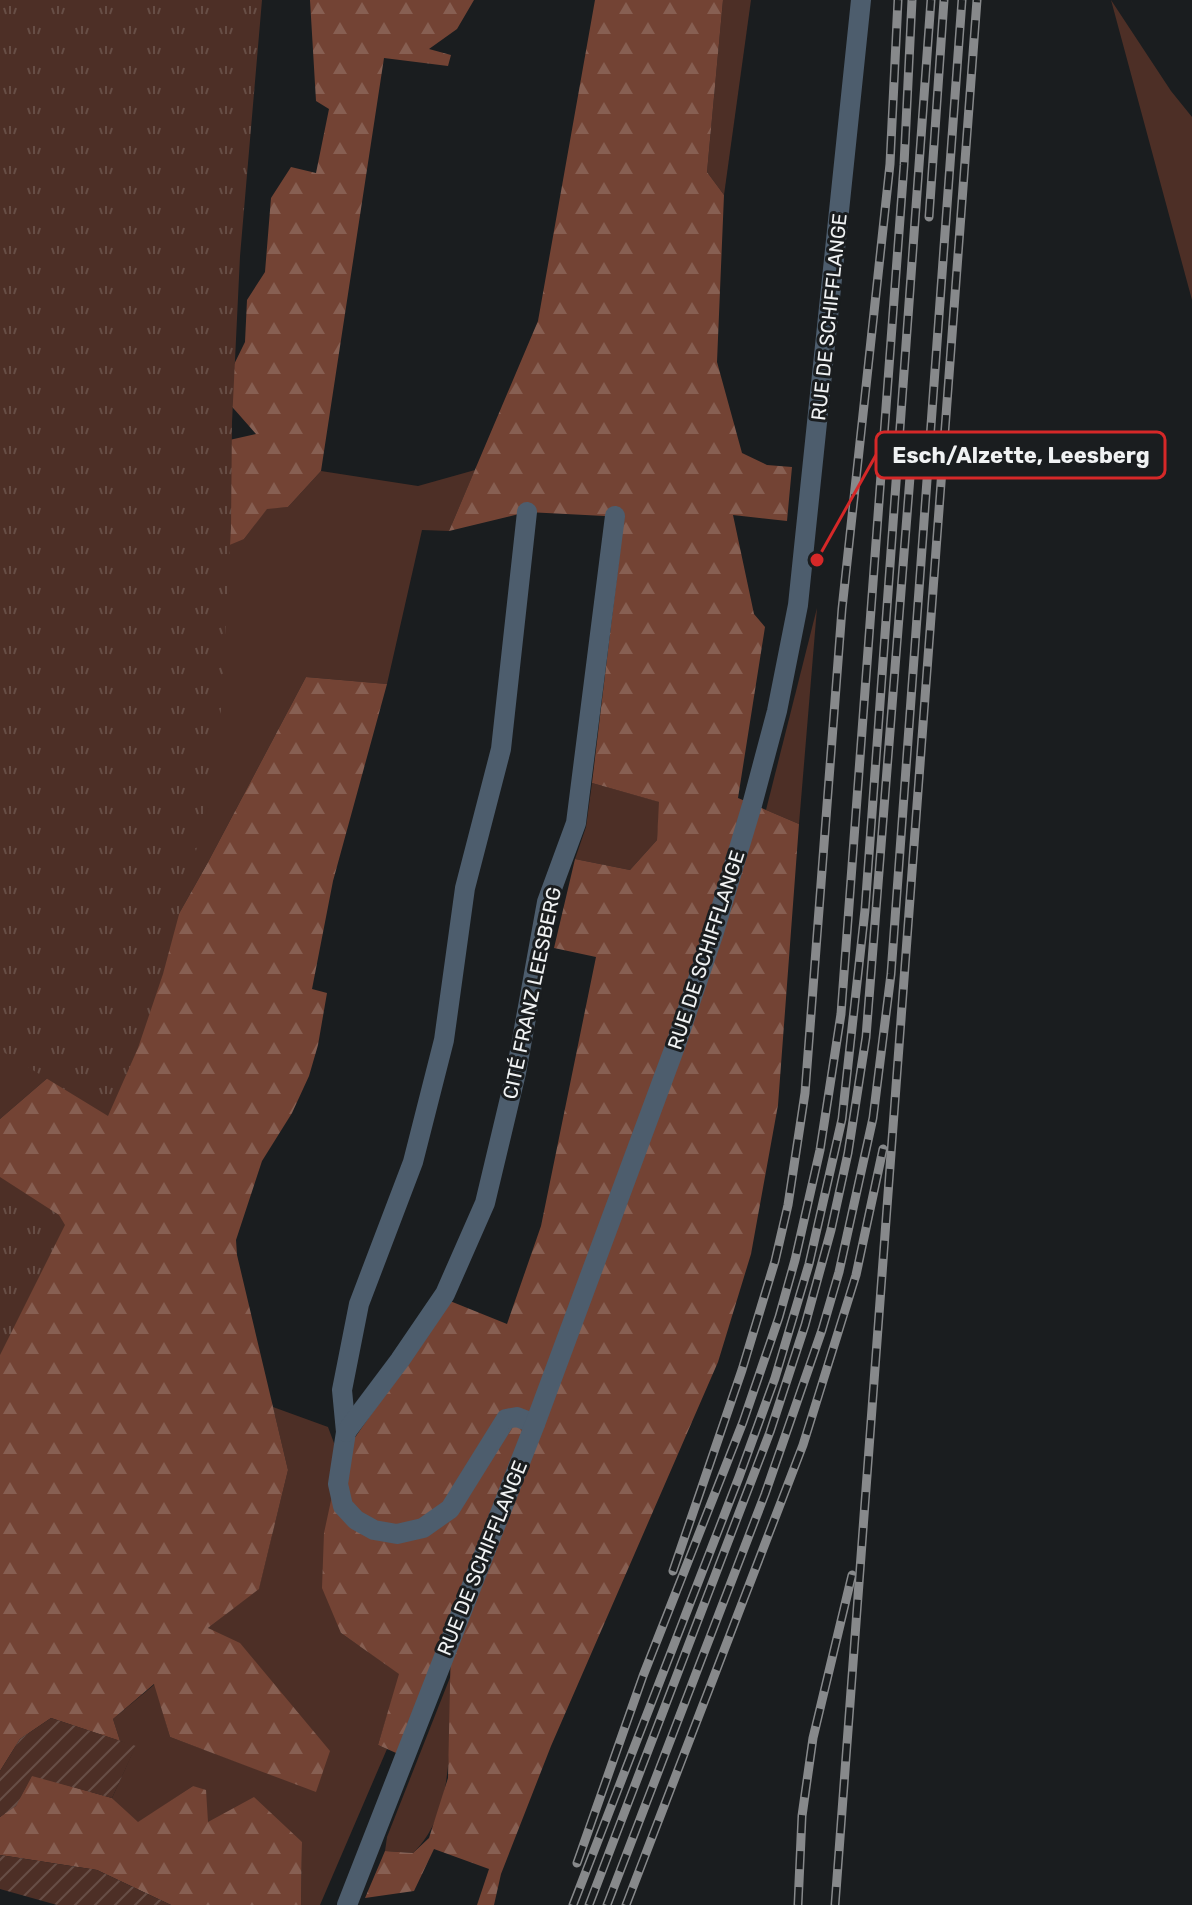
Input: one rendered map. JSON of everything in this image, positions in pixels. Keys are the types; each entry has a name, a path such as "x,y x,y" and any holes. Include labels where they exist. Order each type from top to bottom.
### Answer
{"street":[{"name":"RUE DE SCHIFFLANGE","path":"347,1905 535,1424 714,932 777,711 793,636 808,524 861,0"},
{"name":"CITÉ FRANZ LEESBERG","path":"527,512 501,749 465,888 444,1040 413,1162 359,1304 342,1390 346,1432 338,1484 343,1506 356,1520 374,1530 397,1534 423,1528 450,1509 506,1419 517,1417 535,1424"},
{"name":"CITÉ FRANZ LEESBERG","path":"346,1432 445,1294 485,1203 516,1073 547,902 576,823 615,516"}],"green space":[{"path":"0,0 262,0 240,256 232,422 231,528 220,726 200,836 163,974 138,1048 108,1116 0,1050"},
{"path":"310,0 474,0 457,29 429,49 451,55 448,66 384,58 321,471 288,507 267,509 244,539 186,563 225,441 256,434 220,393 245,342 247,300 265,272 271,198 291,167 316,173 329,109 316,101"},
{"path":"595,0 723,0 707,172 724,195 717,362 742,453 767,465 792,467 787,521 733,515 754,614 765,627 738,798 799,824 778,1105 751,1254 718,1362 551,1746 501,1874 494,1905 477,1905 489,1869 434,1849 414,1891 365,1898 385,1851 413,1853 429,1838 448,1778 451,1639 403,1756 378,1745 399,1674 341,1633 322,1588 324,1533 340,1459 450,1301 507,1324 541,1226 596,957 554,948 575,859 630,870 657,840 659,802 592,783 624,517 527,512 449,531 538,321"},
{"path":"723,0 751,0 724,195 707,172"},
{"path":"1111,0 1171,91 1192,117 1192,300"},
{"path":"475,470 449,531 422,530 387,684 306,677 207,864 123,1013 0,1119 0,551 244,539 267,508 288,507 321,471 418,486"},
{"path":"817,608 799,824 766,810"},
{"path":"306,677 387,684 333,881 312,989 327,993 318,1045 309,1076 292,1113 262,1161 236,1240 288,1470 259,1589 208,1628 240,1643 330,1751 316,1792 170,1737 154,1684 113,1719 120,1741 51,1718 20,1739 0,1771 0,1119 123,1013 207,864"},
{"path":"592,783 660,802 657,840 630,870 575,859 586,827"},
{"path":"0,1177 59,1215 65,1225 0,1355"},
{"path":"273,1407 328,1427 340,1459 341,1633 400,1674 378,1745 387,1749 320,1905 301,1905 302,1842 207,1822 193,1786 138,1823 112,1798 135,1747 120,1741 113,1719 155,1684 170,1737 316,1791 208,1628 259,1588 288,1470"},
{"path":"451,1675 448,1770 437,1815 427,1836 413,1853 385,1851 387,1837"},
{"path":"51,1718 136,1746 112,1798 32,1776 16,1806 0,1817 0,1771 20,1739"},
{"path":"32,1775 112,1798 138,1822 193,1786 206,1790 208,1822 254,1797 302,1842 301,1905 171,1905 97,1870 0,1855 0,1817 16,1805"},
{"path":"0,1855 97,1870 171,1905 57,1905 0,1889"}],"railway":[{"path":"673,1571 742,1370 775,1261 788,1205 805,1093 842,609 890,164 898,0"},
{"path":"577,1863 643,1676 743,1422 779,1317 820,1150 841,1014 904,165 912,0"},
{"path":"573,1905 775,1378 809,1264 842,1119 865,910 931,0"},
{"path":"929,217 944,0"},
{"path":"607,1905 765,1494 822,1330 839,1272 873,1118 891,974 962,0"},
{"path":"835,1905 977,0"},
{"path":"589,1905 770,1432 805,1325 831,1230 848,1153 866,1037 910,477"},
{"path":"626,1905 803,1445 856,1275 883,1149"},
{"path":"798,1905 802,1816 813,1738 852,1575"}],"place":[{"name":"Esch/Alzette, Leesberg","path":"817,560"}]}
